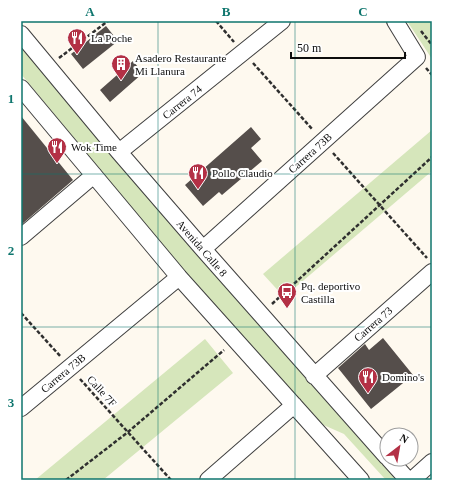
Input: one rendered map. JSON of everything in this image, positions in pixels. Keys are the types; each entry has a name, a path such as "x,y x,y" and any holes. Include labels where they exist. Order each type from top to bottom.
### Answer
{"street":[{"name":"Carrera 74","path":"119,152 282,21"},
{"name":"Carrera 73B","path":"203,249 417,57 395,21"},
{"name":"Avenida Calle 8","path":"21,34 119,152 314,376 379,448"},
{"path":"21,88 179,277 361,480"},
{"path":"21,238 94,175"},
{"name":"Carrera 73","path":"314,376 432,272"},
{"name":"Carrera 73B","path":"21,408 179,277"},
{"path":"208,480 294,405"},
{"path":"412,480 432,462"},
{"name":"Avenida Calle 8","path":"396,467 408,480"}],"path":[{"path":"48,66 108,21"},
{"path":"418,28 432,45"},
{"path":"268,308 432,157"},
{"name":"Calle 7F","path":"21,313 171,480"},
{"path":"66,480 128,432 227,347"}],"green space":[{"path":"407,21 432,21 432,59"},
{"path":"21,47 206,263 379,459 379,467 386,467 394,476 393,480 385,479 344,434 319,423 190,277 21,74"},
{"path":"432,130 432,171 284,297 263,274"},
{"path":"205,339 233,373 103,480 35,480"}],"building":[{"path":"106,26 118,41 83,69 71,54"},
{"name":"Asadero Restaurante Mi Llanura","path":"133,61 143,73 110,102 100,90"},
{"path":"21,116 73,180 21,225"},
{"path":"251,127 261,139 251,148 262,161 222,195 219,192 203,206 185,185"},
{"path":"383,338 413,375 371,409 338,368 365,344 369,350"}],"place":[{"name":"La Poche","path":"77,55"},
{"name":"Asadero Restaurante Mi Llanura","path":"121,81"},
{"name":"Wok Time","path":"57,164"},
{"name":"Pollo Claudio","path":"198,190"},
{"name":"Pq. deportivo Castilla","path":"287,309"},
{"name":"Domino's","path":"368,394"}]}
